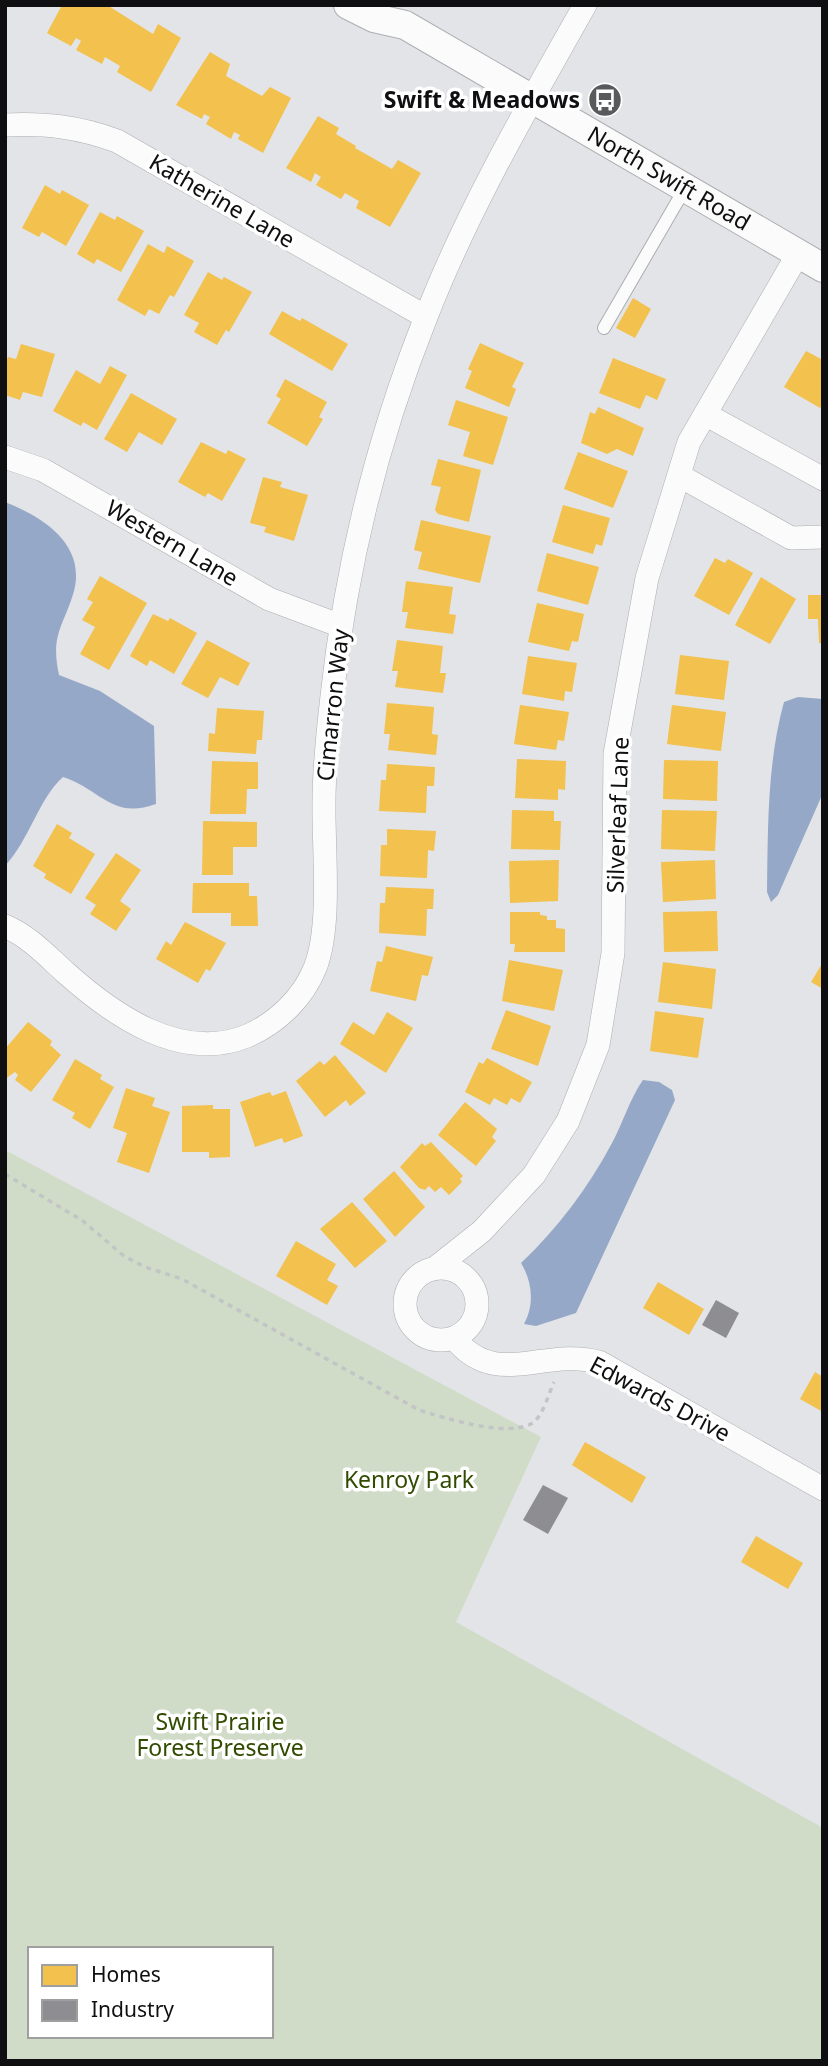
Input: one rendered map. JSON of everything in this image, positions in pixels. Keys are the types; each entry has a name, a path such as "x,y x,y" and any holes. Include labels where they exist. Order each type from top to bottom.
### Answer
{"street":[{"name":"North Swift Road","path":"348,5 374,18 399,15 533,101 823,268"},
{"name":"Cimarron Way","path":"5,926 34,943 98,999 137,1026 161,1036 202,1043 245,1037 281,1014 306,987 319,954 323,927 324,797 341,626 372,482 426,317 466,228 585,5"},
{"name":"Katherine Lane","path":"5,125 56,124 87,130 117,141 426,317"},
{"name":"Silverleaf Lane","path":"454,1338 435,1340 422,1335 412,1325 406,1312 406,1298 411,1285 421,1275 434,1269 482,1231 534,1175 568,1121 598,1045 613,953 615,754 647,578 689,442 798,254"},
{"path":"705,414 823,479"},
{"name":"Western Lane","path":"5,457 43,470 269,599 341,626"},
{"path":"680,476 791,538 823,537"},
{"path":"434,1269 448,1269 461,1274 471,1284 477,1297 477,1311 472,1324 454,1338"},
{"name":"Edwards Drive","path":"454,1338 464,1350 479,1360 501,1365 578,1356 599,1362 823,1489"}],"lane":[{"path":"604,328 684,190"}],"path":[{"path":"5,1174 83,1222 124,1256 145,1267 182,1279 419,1410 447,1420 520,1429 536,1420 557,1376"}],"green space":[{"name":"Swift Prairie Forest Preserve","path":"5,1150 541,1437 456,1622 823,1828 823,2061 5,2061"}],"water":[{"path":"5,502 47,524 58,534 74,559 74,591 57,640 59,675 100,691 154,726 156,804 141,808 118,806 63,777 47,796 21,844 5,866"},
{"path":"798,697 823,699 823,793 778,895 771,902 767,892 769,796 774,749 784,702"},
{"path":"643,1080 659,1082 672,1090 675,1100 576,1313 536,1326 524,1324 530,1309 531,1293 528,1277 521,1263 560,1222 593,1176"}],"building: Homes":[{"path":"62,5 107,5 153,34 158,24 181,38 151,92 117,72 120,66 105,57 102,64 76,50 81,41 76,38 71,46 47,33"},
{"path":"210,52 230,64 226,76 262,96 270,87 291,98 263,153 238,139 240,135 234,132 231,139 206,124 210,117 204,114 202,119 176,105"},
{"path":"318,116 339,128 336,134 356,146 355,148 392,169 398,160 421,173 390,227 356,208 359,201 345,193 341,199 316,185 321,177 315,173 311,182 286,168"},
{"path":"45,185 60,194 62,190 89,205 66,246 42,232 39,237 22,228"},
{"path":"100,212 115,220 117,216 144,231 121,272 97,259 94,264 77,254"},
{"path":"148,244 164,253 167,246 194,261 174,297 170,295 159,314 149,309 145,316 117,300"},
{"path":"208,272 252,292 229,332 226,330 217,345 194,332 199,323 184,315"},
{"path":"633,298 651,309 635,338 616,328"},
{"path":"282,311 300,321 302,318 348,344 332,371 269,334"},
{"path":"480,343 524,363 512,387 516,389 509,407 465,388 472,371 468,369"},
{"path":"21,344 55,354 42,397 23,392 20,400 5,395 5,365 8,357 16,359"},
{"path":"806,351 823,360 823,403 820,408 784,387"},
{"path":"613,358 666,379 657,400 646,395 640,409 599,393"},
{"path":"110,366 127,375 97,430 83,422 81,426 53,411 76,370 100,384"},
{"path":"285,379 327,402 319,417 323,419 307,446 267,423 281,399 276,396"},
{"path":"131,393 177,419 162,445 139,432 127,452 104,439"},
{"path":"456,400 508,417 493,465 463,456 470,432 448,425"},
{"path":"598,407 644,428 633,456 617,449 607,454 581,443 590,412 595,414"},
{"path":"201,442 226,454 228,450 246,459 222,501 208,493 205,497 178,482"},
{"path":"578,452 628,471 613,508 564,489"},
{"path":"438,459 481,470 469,522 438,514 435,510 441,487 431,485"},
{"path":"263,477 282,482 280,487 308,495 294,541 264,532 266,527 250,523"},
{"path":"563,505 610,518 602,546 596,544 593,554 552,542"},
{"path":"421,520 491,536 480,583 418,569 422,552 414,550"},
{"path":"547,553 599,567 588,605 537,591"},
{"path":"715,558 725,563 728,559 753,573 729,615 694,596"},
{"path":"100,576 147,603 109,670 80,654 95,627 82,620 93,602 87,599"},
{"path":"761,577 796,599 770,644 735,625"},
{"path":"406,581 453,587 449,614 456,615 453,634 405,628 408,612 402,612"},
{"path":"808,595 823,595 823,643 819,643 818,619 808,619"},
{"path":"537,603 584,614 578,642 572,641 569,651 528,642"},
{"path":"153,614 168,621 170,618 197,633 174,674 150,660 147,666 130,656"},
{"path":"207,640 250,663 238,686 220,677 208,698 181,684"},
{"path":"397,640 443,646 440,673 446,673 443,693 395,687 398,671 392,671"},
{"path":"680,655 729,661 724,700 675,694"},
{"path":"528,656 577,663 572,692 565,691 564,701 522,694"},
{"path":"387,703 434,707 432,734 438,735 436,755 388,750 390,734 384,734"},
{"path":"520,705 569,712 564,741 558,740 556,750 514,744"},
{"path":"672,705 726,712 721,751 667,744"},
{"path":"217,708 264,711 262,740 257,740 256,754 208,751 209,733 215,734"},
{"path":"517,759 566,761 565,790 558,789 558,800 515,798"},
{"path":"664,760 718,761 717,801 663,799"},
{"path":"212,761 258,762 258,789 247,789 246,814 210,814"},
{"path":"387,764 435,767 434,786 427,786 426,813 379,811 381,780 386,780"},
{"path":"512,810 554,811 554,821 561,821 560,850 511,849"},
{"path":"662,810 717,811 715,851 661,849"},
{"path":"203,821 257,822 257,847 233,847 233,875 202,875"},
{"path":"57,824 72,833 69,838 95,854 71,894 44,878 46,874 33,866"},
{"path":"387,829 436,831 434,851 428,850 427,878 380,876 381,845 387,845"},
{"path":"116,853 141,870 120,901 131,909 116,931 90,914 96,905 85,898"},
{"path":"559,860 558,901 510,903 509,861"},
{"path":"715,860 716,899 663,902 661,862"},
{"path":"193,883 249,883 249,896 257,896 258,926 231,926 231,913 192,913"},
{"path":"386,887 434,889 433,909 427,909 426,936 379,933 380,903 385,903"},
{"path":"717,911 718,951 664,952 663,912"},
{"path":"510,912 540,912 540,915 547,916 547,920 556,920 556,928 565,929 565,952 514,952 515,944 510,944"},
{"path":"185,922 226,943 210,971 206,969 198,983 156,959 166,941 171,945"},
{"path":"386,946 433,957 428,976 422,975 416,1001 370,991 377,961 382,962"},
{"path":"509,960 563,970 554,1011 502,1001"},
{"path":"663,962 716,969 712,1009 658,1002"},
{"path":"823,962 823,989 811,982"},
{"path":"506,1010 551,1026 538,1066 491,1049"},
{"path":"655,1011 704,1018 698,1058 650,1051"},
{"path":"387,1012 413,1028 386,1073 340,1044 353,1022 374,1035"},
{"path":"28,1022 52,1041 50,1045 61,1055 31,1092 15,1080 18,1075 15,1072 5,1079 5,1049"},
{"path":"335,1055 366,1093 350,1106 346,1100 325,1117 296,1081 320,1061 324,1065"},
{"path":"487,1058 532,1082 520,1103 511,1098 507,1105 494,1098 490,1105 465,1092 479,1062 483,1064"},
{"path":"75,1059 102,1075 100,1079 114,1087 90,1129 72,1118 75,1113 52,1100"},
{"path":"126,1088 155,1098 152,1106 170,1112 149,1173 117,1162 127,1133 113,1128"},
{"path":"286,1091 303,1136 284,1143 282,1138 255,1147 240,1102 270,1092 272,1096"},
{"path":"465,1102 497,1129 492,1137 496,1141 476,1166 438,1135"},
{"path":"213,1105 213,1109 230,1109 230,1157 209,1158 209,1152 182,1152 182,1106"},
{"path":"431,1142 463,1176 460,1179 462,1182 449,1195 441,1187 435,1192 429,1186 425,1190 419,1188 400,1167 422,1143 425,1146"},
{"path":"394,1171 425,1207 395,1237 363,1199"},
{"path":"352,1202 387,1241 355,1268 320,1229"},
{"path":"296,1241 336,1264 327,1280 338,1286 327,1305 276,1276"},
{"path":"658,1282 704,1309 689,1335 643,1308"},
{"path":"815,1372 823,1377 823,1412 800,1399"},
{"path":"585,1442 646,1477 632,1503 572,1465"},
{"path":"756,1536 803,1563 788,1589 741,1562"}],"building: Industry":[{"path":"716,1300 739,1313 726,1338 702,1325"},
{"path":"543,1485 568,1498 548,1534 523,1520"}],"place":[{"name":"Swift & Meadows","path":"605,100"}],"park label":[{"name":"Kenroy Park","path":"409,1480"}]}
